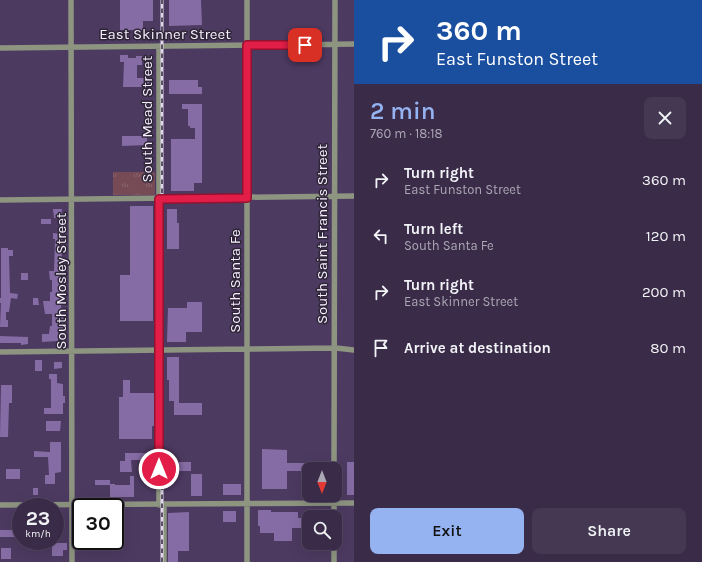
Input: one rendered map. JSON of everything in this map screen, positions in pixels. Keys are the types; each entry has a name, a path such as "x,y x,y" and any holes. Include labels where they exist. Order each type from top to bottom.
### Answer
{"street":[{"name":"South Mosley Street","path":"72,0 72,498"},
{"name":"South Santa Fe","path":"247,0 247,562"},
{"name":"South Saint Francis Street","path":"334,462 335,0"},
{"name":"East Skinner Street","path":"0,48 354,44"},
{"name":"South Mead Street","path":"159,46 159,350 164,562"},
{"path":"0,200 354,196"},
{"path":"0,352 334,348 354,350"},
{"path":"334,503 334,510"},
{"path":"124,505 354,503"},
{"path":"0,505 72,505"},
{"name":"South Mosley Street","path":"72,550 72,562"},
{"path":"334,550 334,562"}],"green space":[{"path":"113,172 155,172 155,195 113,195"}],"building":[{"path":"120,0 153,0 153,21 143,21 143,30 120,30"},
{"path":"169,0 201,0 202,25 169,26"},
{"path":"120,55 128,55 128,58 142,56 142,65 137,65 137,78 151,78 151,87 123,87 124,62 120,62"},
{"path":"169,80 198,80 198,87 202,87 202,94 169,94"},
{"path":"182,104 202,104 202,183 194,183 194,191 171,191 171,139 195,139 195,128 190,128 190,126 188,126 188,109 182,109"},
{"path":"122,136 147,136 147,145 122,146"},
{"path":"130,206 153,206 153,321 120,321 120,275 130,275"},
{"path":"53,209 62,209 61,218 54,218"},
{"path":"167,209 177,209 177,223 179,223 179,249 167,249"},
{"path":"41,219 51,219 51,224 41,224"},
{"path":"53,233 62,234 61,315 65,315 65,320 63,320 63,330 58,330 58,341 42,342 42,334 49,334 50,326 52,326 52,314 45,314 43,301 50,301 50,292 52,292 52,280 50,280 49,271 54,271 55,239 53,239"},
{"path":"1,248 13,250 13,256 9,256 10,293 18,294 17,299 11,298 9,312 6,312 8,327 0,327"},
{"path":"21,273 28,273 28,280 21,280"},
{"path":"33,298 38,298 39,305 33,305"},
{"path":"187,302 202,302 202,332 186,332 186,342 167,342 168,308 187,308"},
{"path":"0,336 28,337 28,344 21,345 21,343 0,343"},
{"path":"167,357 179,357 179,403 202,403 202,415 174,415 174,401 169,401"},
{"path":"35,360 42,360 42,371 35,371"},
{"path":"54,362 62,362 62,368 54,369"},
{"path":"49,374 57,374 57,383 63,384 63,396 65,396 65,403 63,403 63,414 44,414 44,408 51,408 51,379 49,379"},
{"path":"123,380 130,380 130,393 154,393 154,426 152,426 152,439 119,439 119,397 123,397"},
{"path":"1,385 12,385 12,403 9,403 8,437 0,437"},
{"path":"46,421 61,421 60,431 46,431"},
{"path":"50,442 61,442 61,472 55,473 55,484 45,484 45,475 49,475 48,457 34,457 34,451 50,452"},
{"path":"262,449 287,450 287,463 302,463 302,471 287,471 287,489 262,489"},
{"path":"125,453 154,453 154,460 131,460 132,472 120,472 120,461 125,461"},
{"path":"168,459 176,459 176,462 191,462 191,471 168,471"},
{"path":"347,462 354,462 354,495 347,495"},
{"path":"6,469 20,469 20,479 6,479"},
{"path":"191,474 202,474 202,496 191,496"},
{"path":"130,476 134,476 134,497 110,497 110,485 95,485 95,480 110,480 110,484 130,485"},
{"path":"223,484 241,484 241,495 223,495"},
{"path":"33,488 38,488 38,495 33,495"},
{"path":"258,510 271,510 271,512 298,512 298,518 301,518 301,528 292,528 292,541 274,541 274,533 260,533 260,526 258,526"},
{"path":"223,511 236,511 236,522 223,522"},
{"path":"189,512 189,551 178,551 178,562 168,562 168,513"},
{"path":"0,530 12,530 12,537 0,537"},
{"path":"64,543 67,543 67,550 64,550"},
{"path":"1,548 11,548 11,559 1,559"},
{"path":"52,550 63,550 63,556 52,556"}],"railway":[{"path":"162,0 162,562"}],"route":[{"path":"159,469 159,199 247,198 247,45 305,45"}]}
